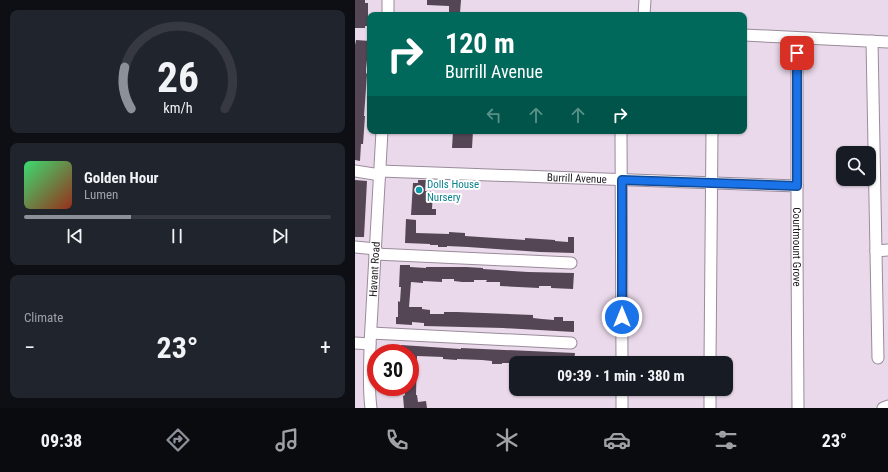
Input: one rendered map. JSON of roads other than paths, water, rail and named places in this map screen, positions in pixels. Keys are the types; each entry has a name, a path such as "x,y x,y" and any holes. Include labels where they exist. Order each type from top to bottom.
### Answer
{"street":[{"path":"388,0 388,12"},
{"path":"644,12 645,0"},
{"path":"747,35 888,42"},
{"name":"Courtmount Grove","path":"797,38 798,408"},
{"path":"872,41 878,358"},
{"name":"Havant Road","path":"371,344 382,134"},
{"path":"621,134 621,356"},
{"path":"710,356 712,134"},
{"name":"Burrill Avenue","path":"355,171 797,186"},
{"path":"355,247 376,251 571,263"},
{"path":"876,251 888,250"},
{"path":"355,343 370,338 571,343"},
{"name":"Havant Road","path":"370,396 371,408"},
{"path":"621,396 621,408"},
{"path":"710,396 710,408"},
{"path":"883,408 888,406"}],"place":[{"name":"Dolls House Nursery","path":"419,190"}]}
